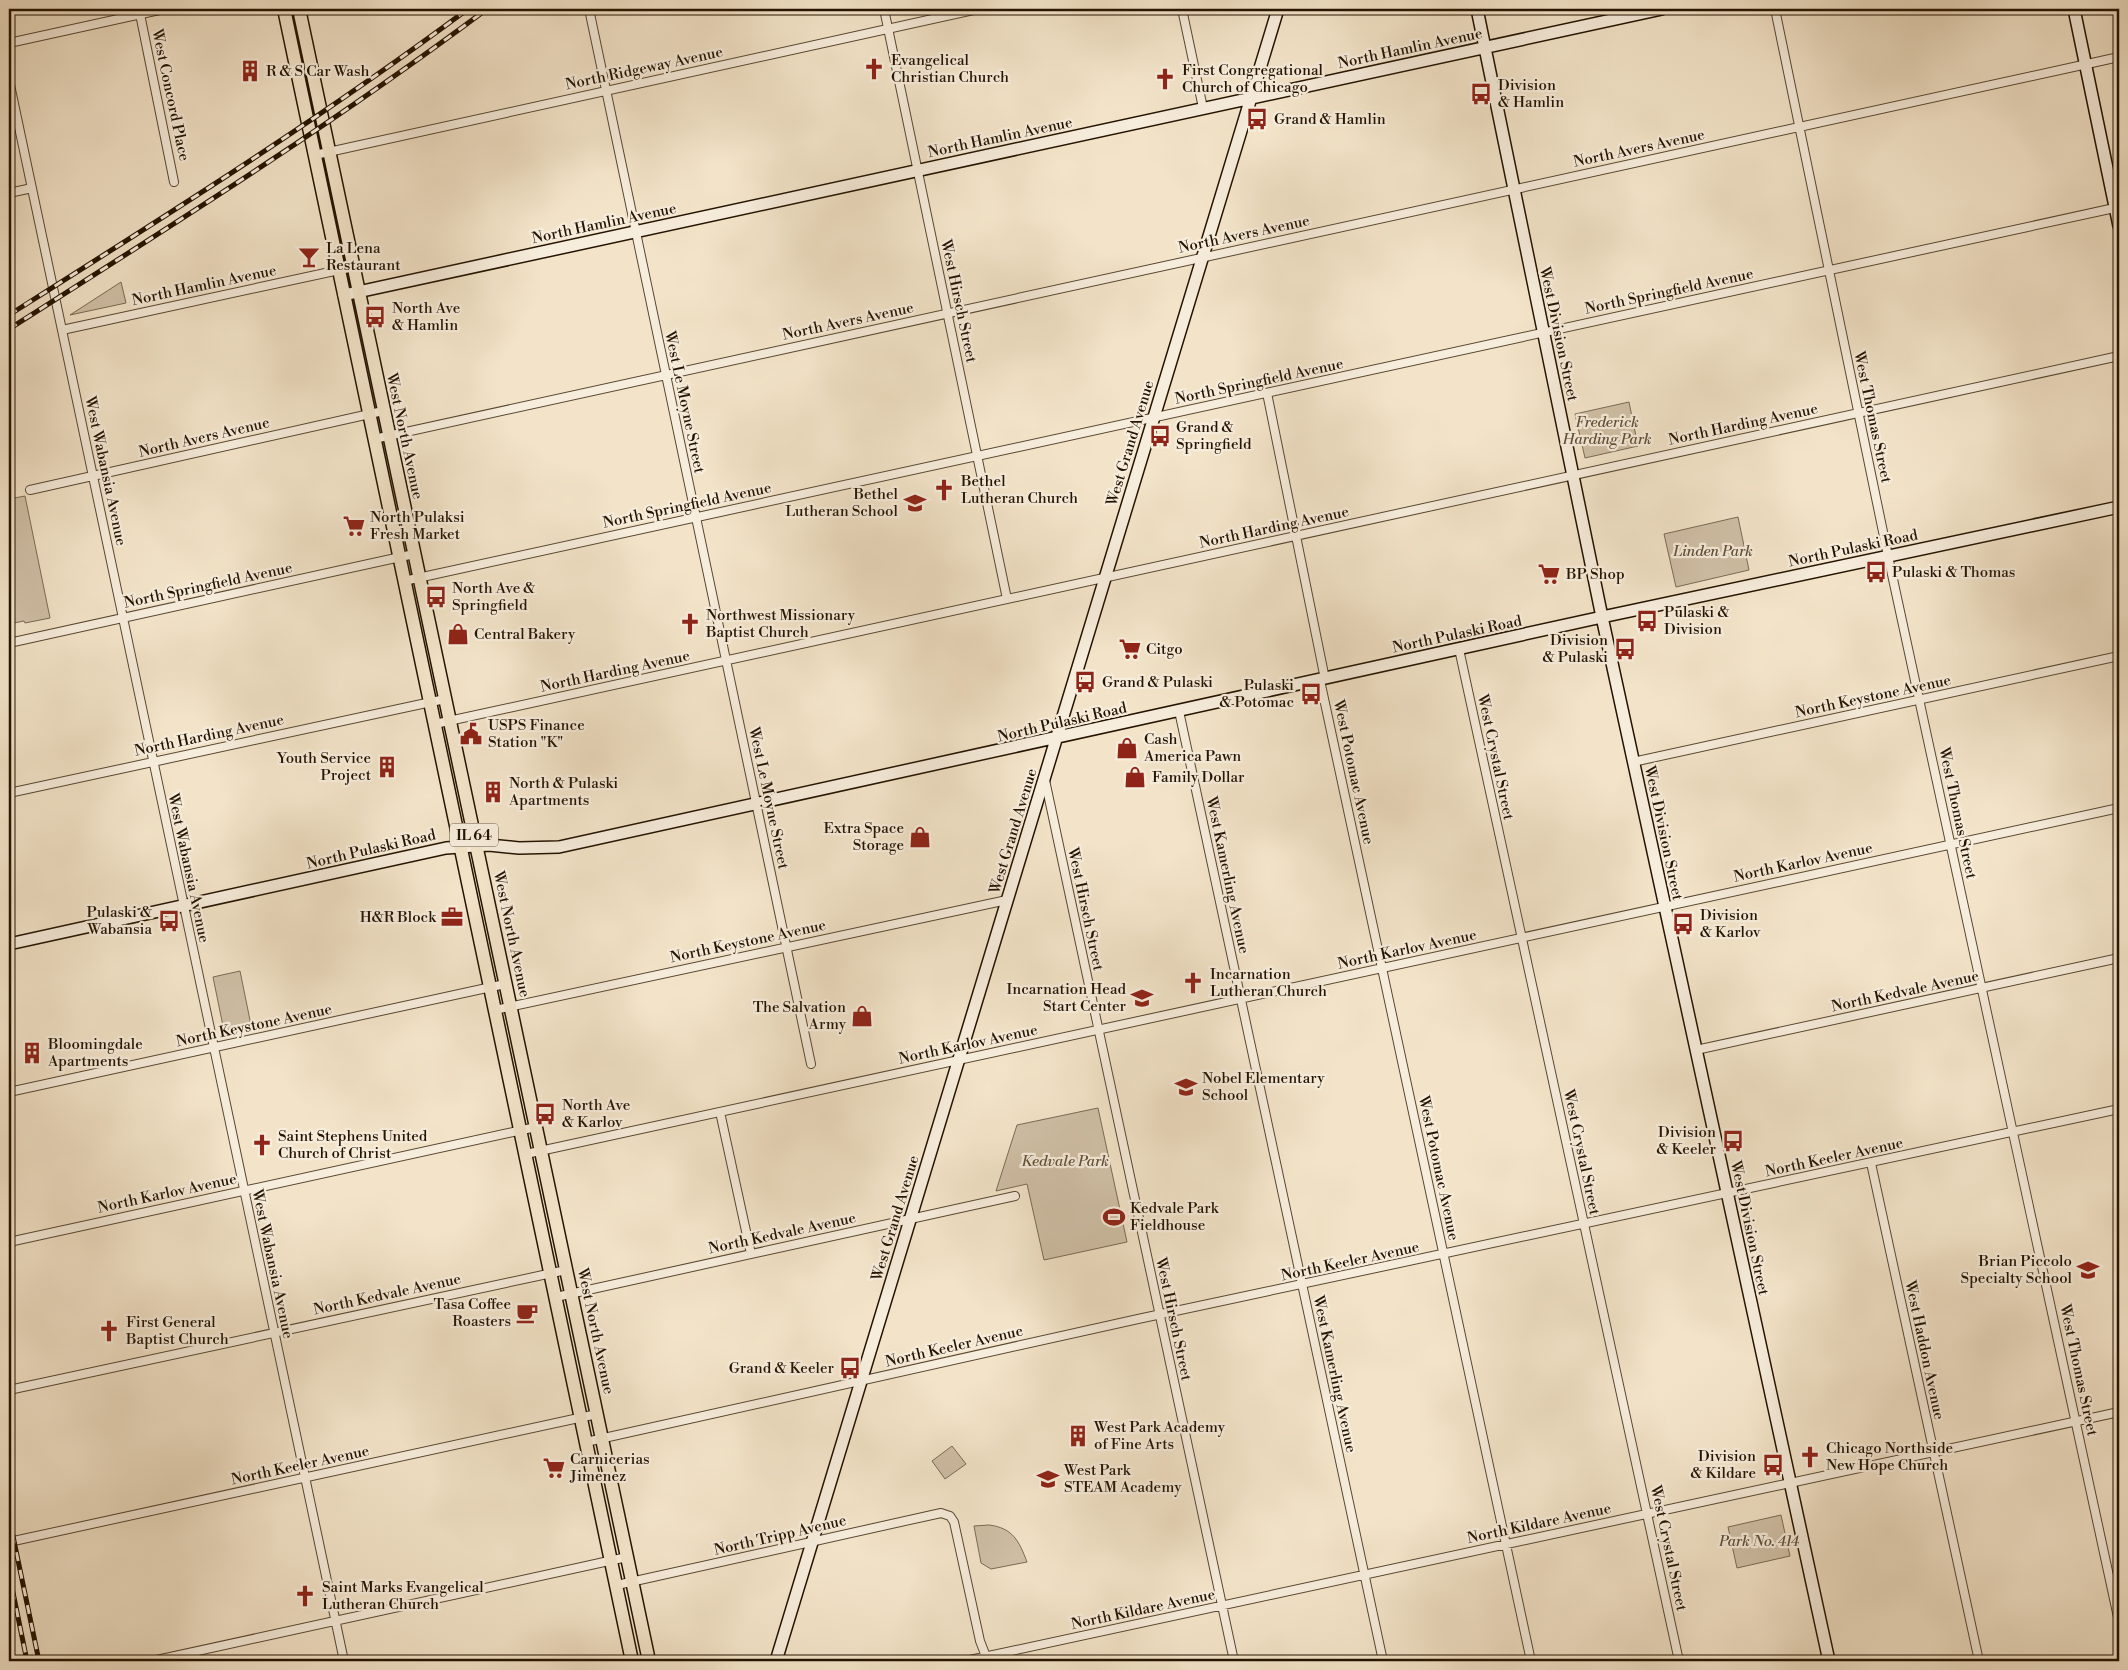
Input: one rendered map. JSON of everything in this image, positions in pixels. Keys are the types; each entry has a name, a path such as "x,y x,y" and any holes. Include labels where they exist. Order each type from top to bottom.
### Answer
{"main road":[{"name":"West North Avenue","path":"300,9 328,152 649,1661"},
{"name":"West Grand Avenue","path":"776,1661 1278,9"},
{"name":"West Division Street","path":"1477,9 1602,617 1829,1661"},
{"name":"North Hamlin Avenue","path":"344,295 1662,9"},
{"path":"2074,9 2117,207 2119,226"},
{"name":"West North Avenue","path":"284,10 632,1661"},
{"name":"North Pulaski Road","path":"9,944 446,848 476,846 560,847 1602,617 2119,507"}],"street":[{"path":"9,43 164,9"},
{"path":"284,10 300,9"},
{"name":"West Le Moyne Street","path":"589,9 811,1064"},
{"name":"West Hirsch Street","path":"884,9 1007,599"},
{"name":"North Ridgeway Avenue","path":"315,155 978,9"},
{"path":"1182,9 1203,108"},
{"name":"West Thomas Street","path":"1774,9 1888,556 2119,1622"},
{"name":"West Concord Place","path":"140,14 174,182"},
{"name":"North Avers Avenue","path":"374,439 2119,57"},
{"name":"West Wabansia Avenue","path":"9,80 344,1661"},
{"path":"9,193 32,188"},
{"name":"North Springfield Avenue","path":"404,581 2117,207"},
{"name":"North Hamlin Avenue","path":"62,330 353,267"},
{"name":"North Harding Avenue","path":"435,724 2119,356"},
{"name":"West Potomac Avenue","path":"1267,393 1382,968 1531,1661"},
{"name":"North Avers Avenue","path":"30,490 383,411"},
{"name":"North Springfield Avenue","path":"9,643 414,554"},
{"name":"West Crystal Street","path":"1459,649 1680,1661"},
{"name":"North Keystone Avenue","path":"1633,762 2119,656"},
{"name":"North Harding Avenue","path":"9,793 445,699"},
{"name":"West Kamerling Avenue","path":"1179,711 1383,1661"},
{"name":"West Hirsch Street","path":"1044,778 1234,1661"},
{"name":"North Karlov Avenue","path":"526,1154 2119,808"},
{"name":"North Keystone Avenue","path":"495,1010 1007,900"},
{"name":"North Kedvale Avenue","path":"1696,1050 2119,958"},
{"name":"North Keystone Avenue","path":"9,1092 505,984"},
{"name":"North Keeler Avenue","path":"586,1442 1138,1319 2119,1109"},
{"path":"720,1112 751,1254"},
{"name":"North Karlov Avenue","path":"9,1242 536,1128"},
{"name":"West Haddon Avenue","path":"1871,1163 1979,1661"},
{"name":"North Kedvale Avenue","path":"556,1297 1015,1196"},
{"name":"North Kedvale Avenue","path":"9,1390 566,1270"},
{"name":"North Kildare Avenue","path":"965,1661 987,1659 1364,1575 2119,1412"},
{"name":"North Keeler Avenue","path":"9,1542 597,1414"},
{"name":"North Tripp Avenue","path":"617,1585 941,1513 950,1516 954,1522 980,1642 987,1659"},
{"path":"152,1661 627,1558"}],"green space":[{"path":"121,282 126,303 70,315"},
{"name":"Frederick Harding Park","path":"1629,402 1638,446 1585,458 1575,414"},
{"path":"25,496 50,618 9,624 9,499"},
{"name":"Linden Park","path":"1738,517 1749,570 1676,587 1664,534"},
{"path":"240,971 251,1025 224,1031 213,977"},
{"name":"Kedvale Park","path":"1098,1108 1127,1242 1044,1260 1027,1184 996,1191 1017,1125"},
{"path":"952,1446 966,1464 945,1479 932,1461"},
{"name":"Park No. 414","path":"1781,1515 1790,1556 1737,1568 1728,1527"},
{"path":"989,1525 1009,1532 1018,1542 1027,1562 991,1569 981,1563 974,1526"}],"railway":[{"path":"9,315 299,128 468,9"},
{"path":"9,329 311,134 487,9"},
{"path":"9,1517 39,1661"},
{"path":"9,1573 27,1661"}],"place":[{"name":"Evangelical Christian Church","path":"874,69"},
{"name":"R & S Car Wash","path":"250,71"},
{"name":"First Congregational Church of Chicago","path":"1165,79"},
{"name":"Division & Hamlin","path":"1481,94"},
{"name":"Grand & Hamlin","path":"1257,119"},
{"name":"La Lena Restaurant","path":"309,257"},
{"name":"North Ave & Hamlin","path":"375,317"},
{"name":"Grand & Springfield","path":"1160,436"},
{"name":"Bethel Lutheran Church","path":"944,490"},
{"name":"Bethel Lutheran School","path":"915,503"},
{"name":"North Pulaksi Fresh Market","path":"354,526"},
{"name":"Pulaski & Thomas","path":"1876,572"},
{"name":"BP Shop","path":"1549,574"},
{"name":"North Ave & Springfield","path":"436,597"},
{"name":"Pulaski & Division","path":"1647,621"},
{"name":"Northwest Missionary Baptist Church","path":"690,624"},
{"name":"Central Bakery","path":"458,634"},
{"name":"Citgo","path":"1130,649"},
{"name":"Division & Pulaski","path":"1625,649"},
{"name":"Grand & Pulaski","path":"1085,682"},
{"name":"Pulaski & Potomac","path":"1311,694"},
{"name":"USPS Finance Station \"K\"","path":"471,734"},
{"name":"Cash America Pawn","path":"1127,748"},
{"name":"Youth Service Project","path":"387,767"},
{"name":"Family Dollar","path":"1135,777"},
{"name":"North & Pulaski Apartments","path":"493,792"},
{"name":"Extra Space Storage","path":"920,837"},
{"name":"H&R Block","path":"452,917"},
{"name":"Pulaski & Wabansia","path":"169,921"},
{"name":"Division & Karlov","path":"1683,924"},
{"name":"Incarnation Lutheran Church","path":"1193,983"},
{"name":"Incarnation Head Start Center","path":"1142,998"},
{"name":"The Salvation Army","path":"862,1016"},
{"name":"Bloomingdale Apartments","path":"32,1053"},
{"name":"Nobel Elementary School","path":"1186,1087"},
{"name":"North Ave & Karlov","path":"545,1114"},
{"name":"Division & Keeler","path":"1733,1141"},
{"name":"Saint Stephens United Church of Christ","path":"262,1145"},
{"name":"Kedvale Park Fieldhouse","path":"1114,1217"},
{"name":"Brian Piccolo Specialty School","path":"2088,1270"},
{"name":"Tasa Coffee Roasters","path":"527,1313"},
{"name":"First General Baptist Church","path":"109,1331"},
{"name":"Grand & Keeler","path":"850,1368"},
{"name":"West Park Academy of Fine Arts","path":"1078,1436"},
{"name":"Chicago Northside New Hope Church","path":"1810,1457"},
{"name":"Division & Kildare","path":"1773,1465"},
{"name":"Carnicerias Jimenez","path":"554,1468"},
{"name":"West Park STEAM Academy","path":"1048,1479"},
{"name":"Saint Marks Evangelical Lutheran Church","path":"305,1596"}]}
